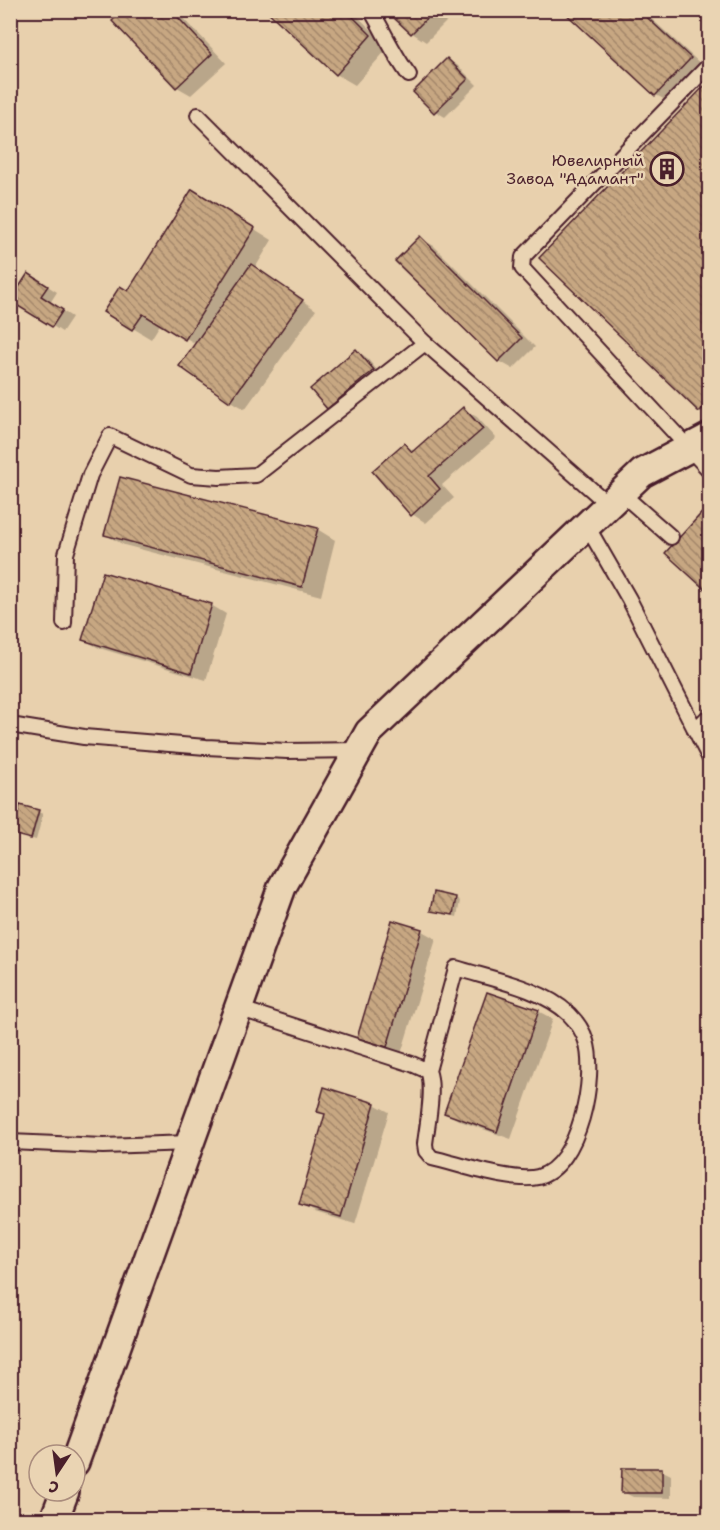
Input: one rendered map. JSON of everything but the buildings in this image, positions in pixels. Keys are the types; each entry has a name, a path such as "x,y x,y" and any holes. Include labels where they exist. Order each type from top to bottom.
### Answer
{"street":[{"path":"82,1443 282,886 369,732 642,473 698,443"},
{"path":"54,1520 60,1503"}],"lane":[{"path":"371,10 395,57 409,75"},
{"path":"710,64 522,257 522,268 698,443 710,471"},
{"path":"198,115 425,343 615,499 671,537"},
{"path":"64,623 66,554 90,475 110,436 191,475 219,477 256,475 425,343"},
{"path":"587,526 629,599 710,759"},
{"path":"695,730 710,715"},
{"path":"10,725 84,737 206,747 287,751 359,750"},
{"path":"456,968 548,999 576,1022 586,1041 589,1062 587,1090 574,1143 558,1166 541,1177 522,1179 432,1158 426,1151 425,1144 430,1094 428,1071 456,968"},
{"path":"238,1008 428,1071"},
{"path":"10,1142 103,1146 190,1143"}],"place":[{"name":"Ювелирный Завод \"Адамант\"","path":"667,169"}]}
